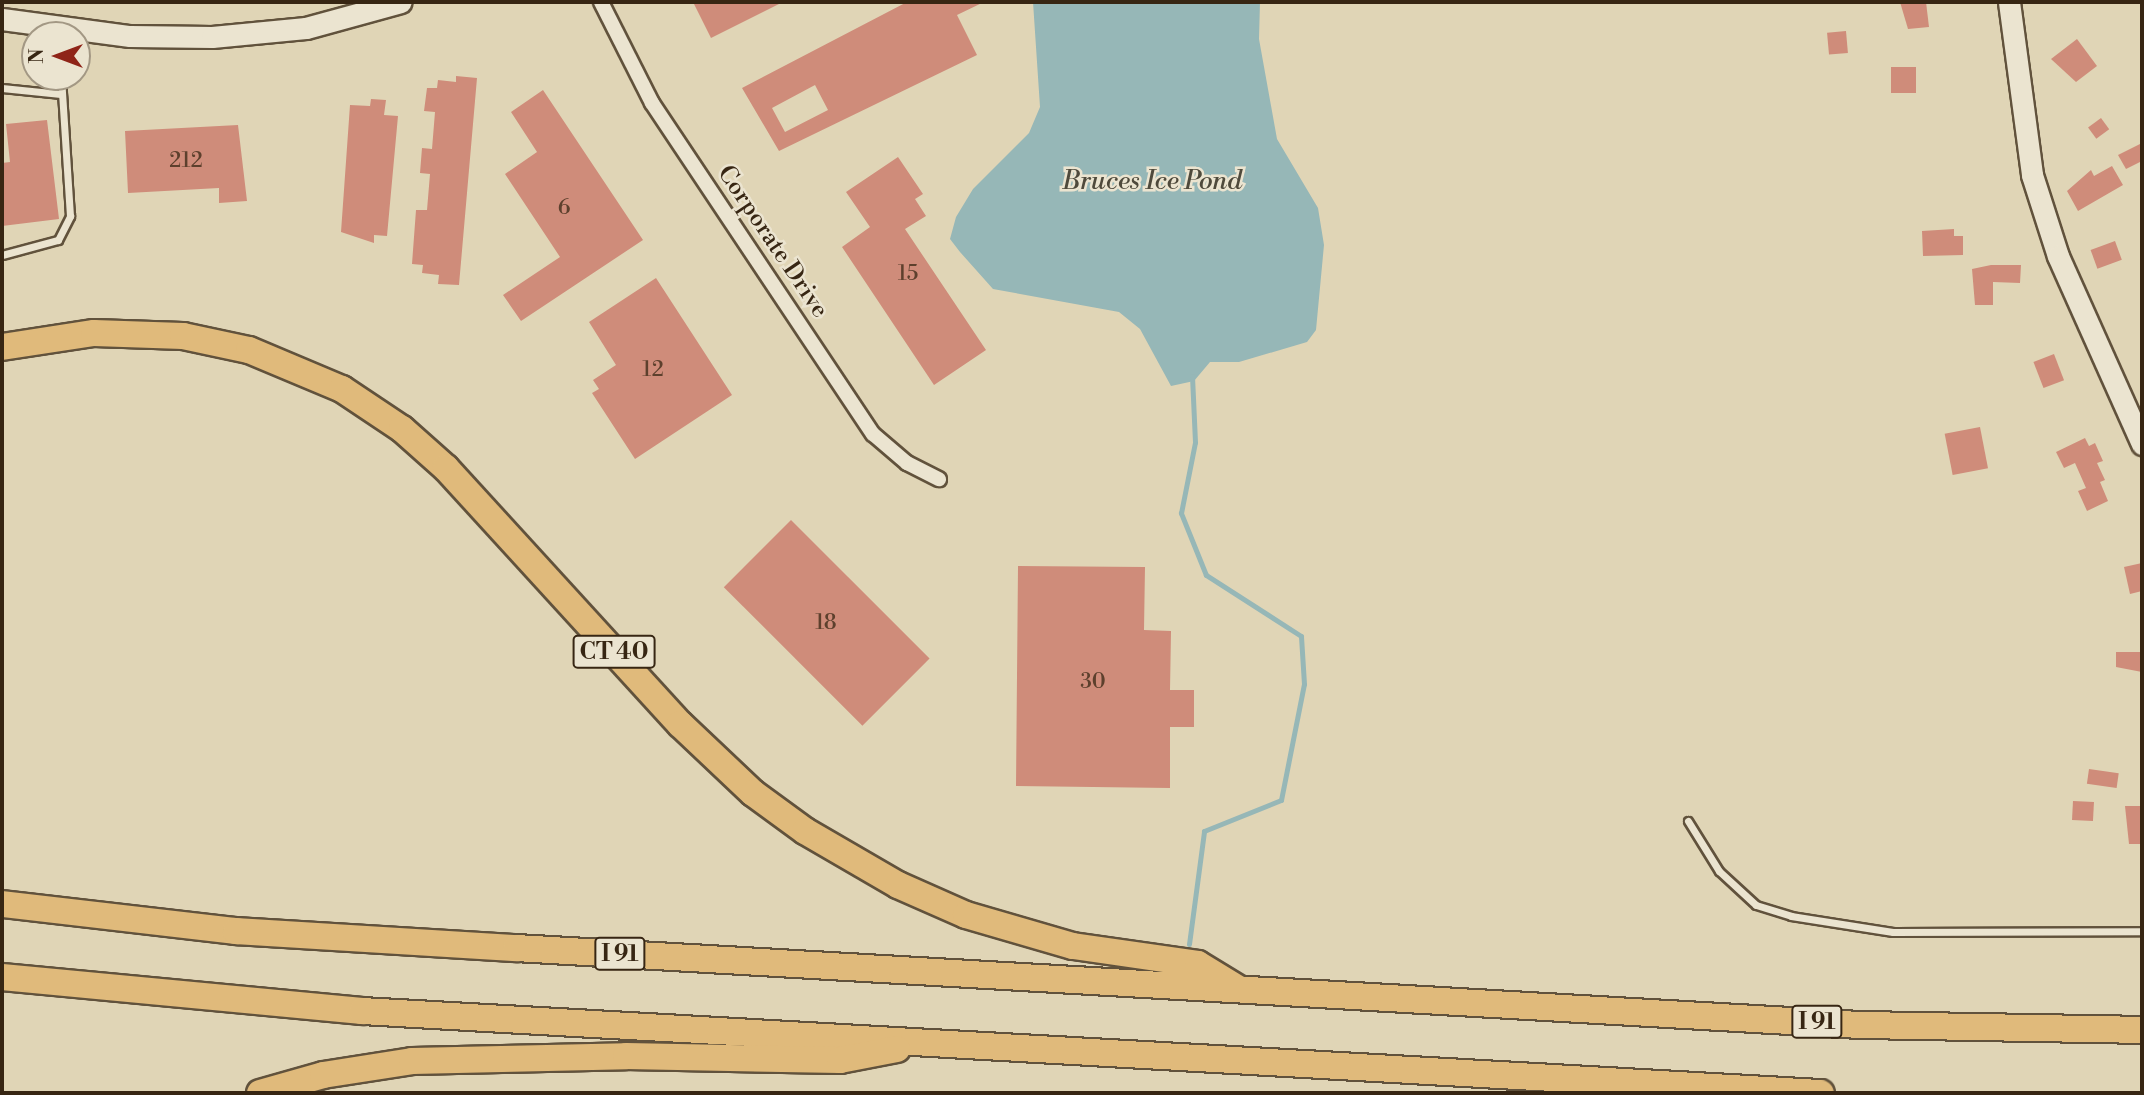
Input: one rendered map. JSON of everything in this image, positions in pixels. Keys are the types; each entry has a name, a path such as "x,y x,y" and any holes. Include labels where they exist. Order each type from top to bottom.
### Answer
{"highway":[{"name":"CT 40","path":"2,347 93,333 174,334 249,350 342,389 401,429 446,468 680,724 731,774 805,831 870,871 966,915 1073,946 1198,964 1239,989"},
{"name":"I 91","path":"2,904 279,934 1937,1029 2142,1030"},
{"path":"2,977 348,1010 1821,1093"},
{"path":"260,1093 323,1075 412,1061 626,1056 840,1060 916,1042"}],"street":[{"path":"91,34 158,38 244,35 306,28 401,2"},
{"name":"Corporate Drive","path":"601,2 652,103 873,434 907,463 939,479"},
{"path":"2009,2 2032,175 2058,256 2142,444"},
{"path":"2,19 21,23"}],"lane":[{"path":"2,88 61,94 70,216 58,240 2,255"},
{"path":"1688,821 1720,871 1756,905 1791,916 1894,932 2142,931"}],"water":[{"name":"Bruces Ice Pond","path":"1033,2 1260,2 1259,39 1277,139 1318,208 1324,245 1316,330 1307,342 1239,362 1210,362 1194,381 1171,386 1140,329 1119,312 993,289 960,252 950,239 956,217 973,189 1029,133 1040,107"}],"building":[{"path":"693,2 783,2 711,38"},
{"path":"907,2 984,2 957,15 977,55 779,151 742,88","holes":["815,85 828,110 785,132 772,108"]},
{"path":"1900,2 1926,2 1929,27 1908,29"},
{"path":"1846,31 1848,53 1829,55 1827,33"},
{"path":"2077,39 2097,66 2076,82 2051,59"},
{"path":"1891,67 1916,67 1916,93 1891,93"},
{"path":"456,76 477,78 459,285 438,284 439,275 422,273 423,265 412,264 416,210 427,210 430,174 420,173 422,148 432,149 435,112 424,111 427,88 437,88 438,80 456,82"},
{"path":"543,90 643,240 521,321 503,295 560,257 505,174 537,152 511,112"},
{"path":"371,99 386,100 384,115 398,116 387,236 374,235 374,243 341,232 350,105 370,106"},
{"path":"2101,118 2109,129 2096,139 2088,127"},
{"path":"47,120 59,219 2,226 2,163 10,162 6,124"},
{"path":"238,125 247,201 219,203 219,188 128,193 125,131"},
{"path":"2142,143 2142,161 2126,169 2118,155"},
{"path":"898,157 923,194 915,199 926,216 905,229 986,350 934,385 842,247 870,227 846,192"},
{"path":"2112,166 2123,185 2078,211 2067,191 2091,170 2094,176"},
{"path":"1954,229 1954,236 1963,236 1963,255 1923,256 1922,231"},
{"path":"2115,241 2122,260 2097,269 2091,250"},
{"path":"1991,265 2021,265 2020,283 1993,282 1993,305 1975,305 1972,269"},
{"path":"656,278 732,395 635,459 592,393 599,389 593,380 616,365 589,322"},
{"path":"2054,354 2064,380 2043,388 2033,362"},
{"path":"1980,427 1988,468 1953,475 1945,434"},
{"path":"2085,438 2089,446 2095,443 2103,461 2097,463 2105,480 2100,482 2108,501 2087,511 2078,491 2086,488 2075,463 2064,468 2056,452"},
{"path":"791,520 930,659 862,726 724,587"},
{"path":"2142,563 2142,591 2130,594 2124,567"},
{"path":"1018,566 1145,567 1144,630 1171,631 1170,690 1194,690 1194,727 1170,727 1170,788 1016,786"},
{"path":"2116,652 2142,652 2142,672 2116,667"},
{"path":"2089,769 2119,773 2117,788 2087,784"},
{"path":"2073,801 2094,802 2093,821 2072,820"},
{"path":"2125,806 2141,806 2142,844 2129,844"}],"waterway":[{"path":"1189,944 1204,831 1281,800 1304,684 1301,636 1206,575 1181,513 1195,442 1192,376"}]}
